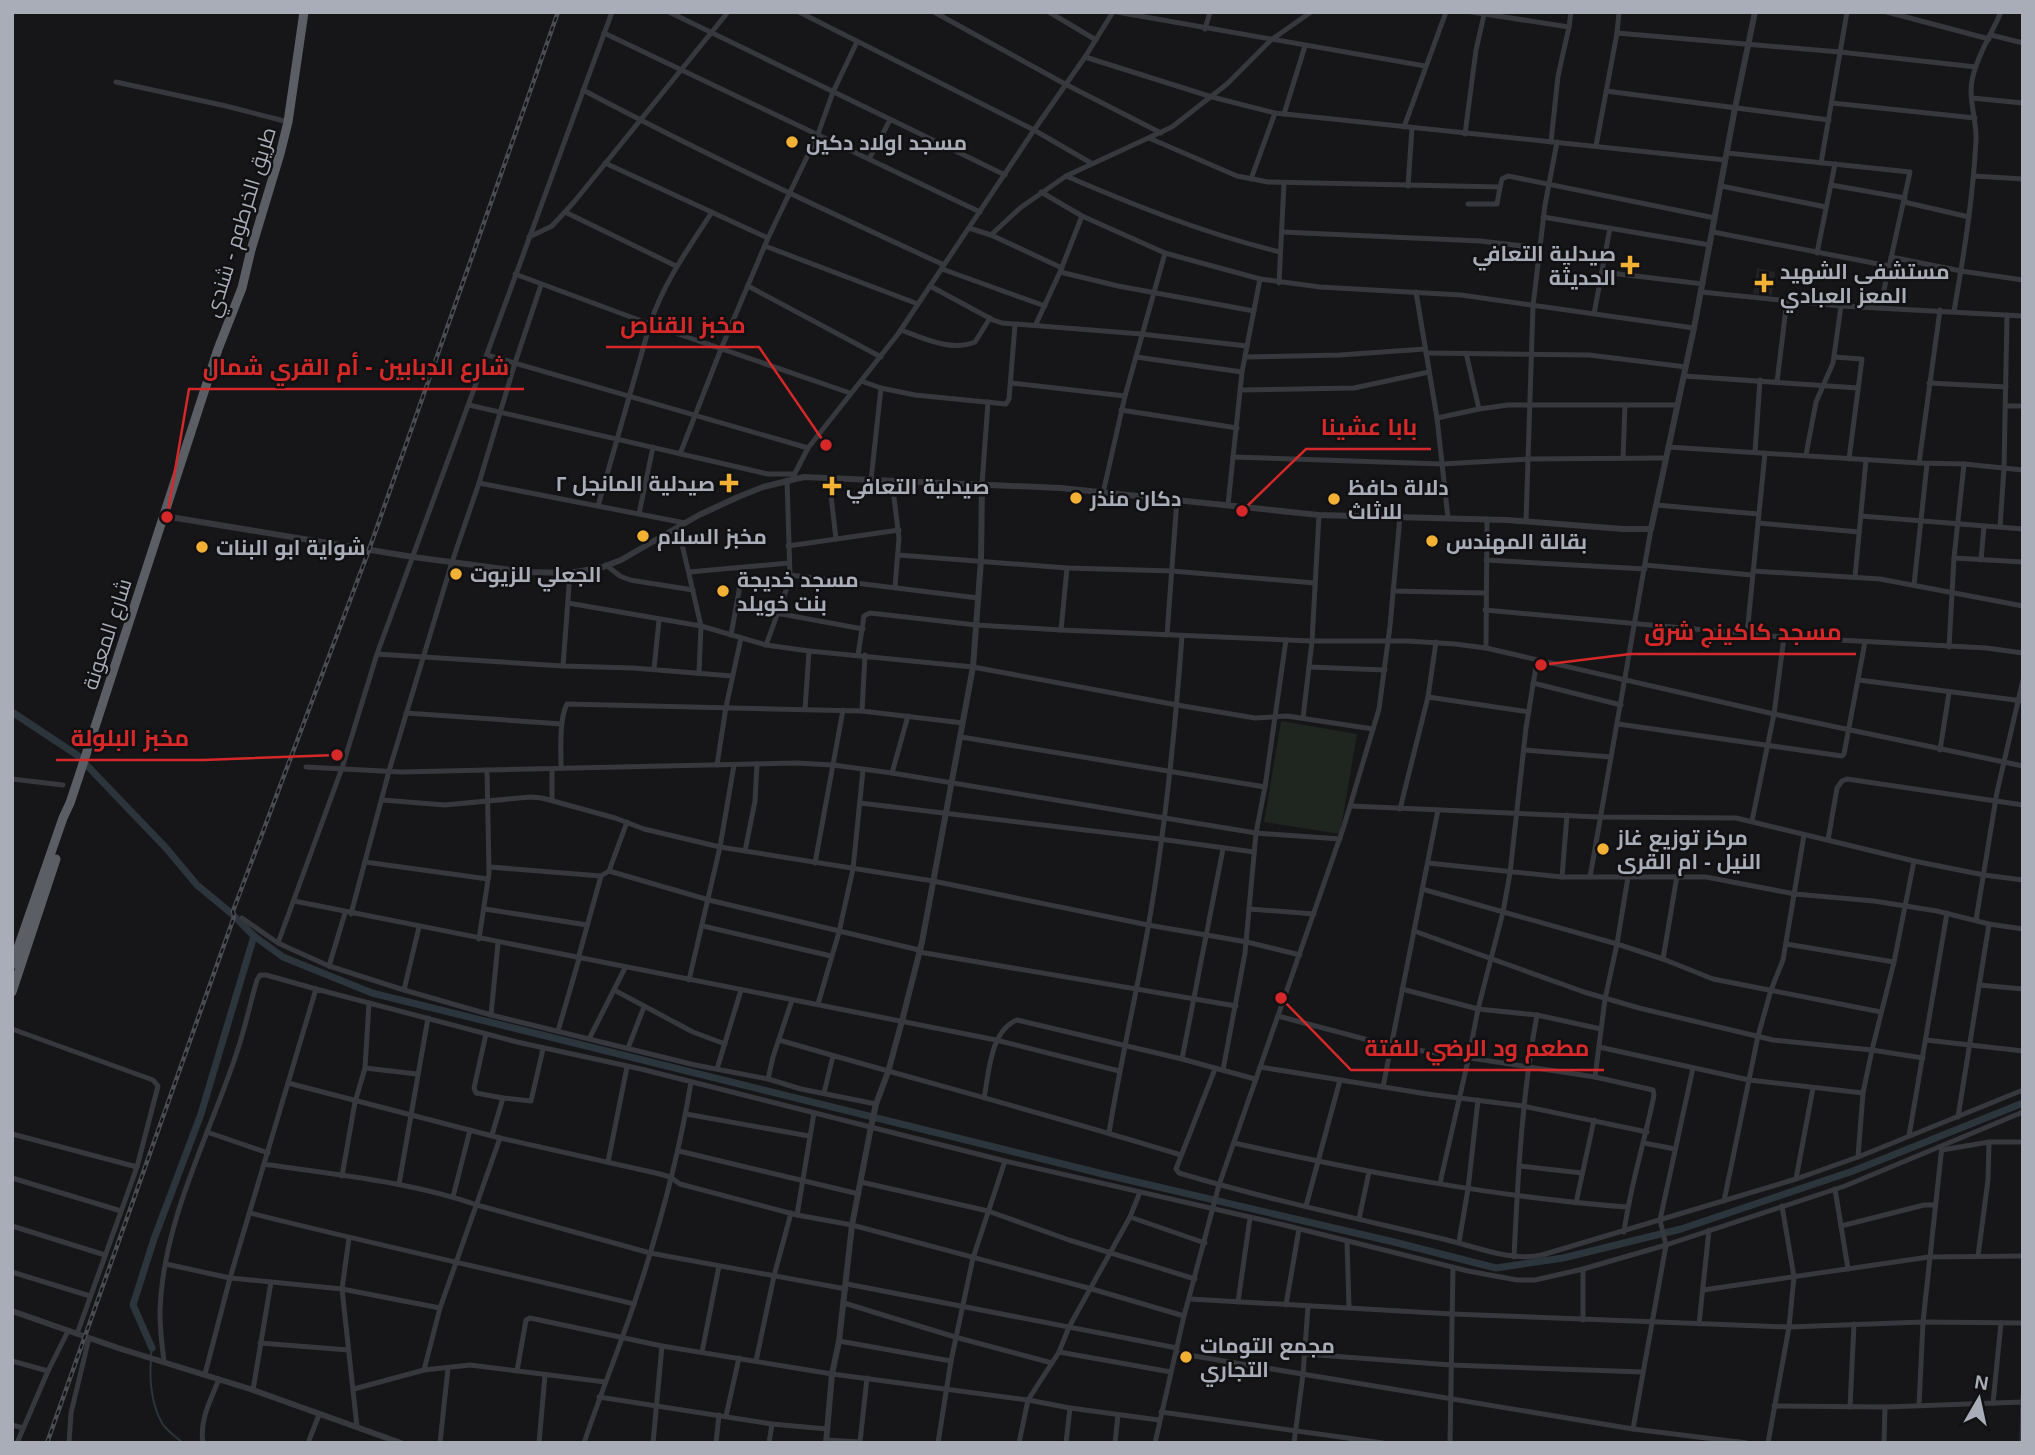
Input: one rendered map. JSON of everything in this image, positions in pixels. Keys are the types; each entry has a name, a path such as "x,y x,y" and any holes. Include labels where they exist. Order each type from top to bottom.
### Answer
{"highway":[{"name":"طريق الخرطوم - شندي","path":"164,516 218,349 242,288 267,198 288,122 304,12"},
{"name":"شارع المعونة","path":"12,992 41,906 70,803 164,516"},
{"name":"شارع المعونة","path":"12,965 62,818 70,803"}],"street":[{"path":"278,943 342,768 377,654 611,12"},
{"path":"668,12 1005,175"},
{"path":"529,237 552,226 565,212 728,12"},
{"path":"799,12 1034,130 1091,163"},
{"path":"934,12 1161,133"},
{"path":"1049,12 1096,40"},
{"path":"766,645 790,575 788,546 791,478 808,448 901,330 1115,12 1425,66"},
{"path":"1205,29 1209,12"},
{"path":"991,234 1007,218 1066,176 1161,133 1212,97 1271,40 1311,12"},
{"path":"1404,127 1446,12"},
{"path":"1472,12 1569,27"},
{"path":"1525,521 1533,306 1554,142 1559,76 1571,12"},
{"path":"1596,146 1619,12"},
{"path":"1590,877 1651,528 1694,328 1755,12"},
{"path":"1821,163 1847,12"},
{"path":"1887,12 2023,43"},
{"path":"1954,311 1974,176 1975,118 1972,81 2001,12"},
{"path":"1465,134 1476,50 1484,15"},
{"path":"604,33 980,212"},
{"path":"1616,33 1748,43 1976,68"},
{"path":"680,454 768,238 818,134 833,92 857,42"},
{"path":"1284,114 1305,46"},
{"path":"1085,57 1212,97 1275,113 1596,146 1908,170 1910,175 1905,200 1880,308"},
{"path":"116,82 288,122"},
{"path":"583,90 788,194 943,267 1045,306"},
{"path":"1606,91 1829,120"},
{"path":"1972,98 2023,103"},
{"path":"1832,103 1975,118"},
{"path":"1251,179 1275,113"},
{"path":"869,159 890,120"},
{"path":"1408,186 1412,128"},
{"path":"1149,138 1216,168 1251,179 1284,183 1500,187"},
{"path":"605,163 768,238"},
{"path":"1817,253 1835,164"},
{"path":"1066,176 1158,214 1280,252"},
{"path":"1468,204 1497,204 1502,179 1506,176 1715,218"},
{"path":"1974,176 2023,179"},
{"path":"1279,283 1284,183"},
{"path":"1831,185 1905,200 1969,217"},
{"path":"1721,186 1826,206"},
{"path":"1041,192 1082,216 1165,253 1279,283 1461,295 1694,328"},
{"path":"565,212 676,267"},
{"path":"598,506 650,324 661,295 712,212"},
{"path":"1036,324 1082,216"},
{"path":"1543,217 1710,245"},
{"path":"969,228 991,234 1061,270 1154,293 1254,311"},
{"path":"1594,314 1610,228"},
{"path":"1282,232 1480,241 1540,248"},
{"path":"1713,232 1889,266"},
{"path":"765,246 918,304"},
{"path":"1102,493 1121,410 1165,253"},
{"path":"1891,257 1961,271 2023,279"},
{"path":"1602,272 1840,306 2023,316"},
{"path":"515,274 850,393"},
{"path":"1228,505 1242,372 1260,279"},
{"path":"329,966 365,862 389,771 452,562 541,285"},
{"path":"748,286 881,357"},
{"path":"930,286 990,318 1016,325 1036,324 1247,346"},
{"path":"1416,292 1437,418 1448,518"},
{"path":"1777,382 1787,300"},
{"path":"1806,455 1814,411 1835,357 1840,306"},
{"path":"1919,463 1940,310"},
{"path":"2000,527 2007,315"},
{"path":"901,330 947,344 964,345 975,342 990,318"},
{"path":"861,381 880,388 915,394 1003,404 1009,402 1016,325"},
{"path":"1245,357 1426,351 1531,353 1589,355 1686,367"},
{"path":"1466,353 1479,408"},
{"path":"486,355 808,448"},
{"path":"1136,357 1242,372"},
{"path":"1835,357 1862,359 1849,459"},
{"path":"1240,390 1354,388 1429,372"},
{"path":"1684,376 1858,388"},
{"path":"1755,452 1760,380"},
{"path":"1011,383 1125,396"},
{"path":"1929,383 2006,387"},
{"path":"871,480 880,388"},
{"path":"867,1378 862,1443 826,1441 852,1225 875,1105 888,1072 919,951 973,667 988,402"},
{"path":"469,405 791,478 1061,488 1320,514 1651,528"},
{"path":"1437,418 1479,408 1530,405 1677,405"},
{"path":"1623,458 1625,405"},
{"path":"2006,406 2023,406"},
{"path":"1121,410 1237,428"},
{"path":"639,514 653,447"},
{"path":"1668,447 1927,464 1964,464 2023,470"},
{"path":"1748,634 1765,453"},
{"path":"1233,457 1442,464 1529,459 1666,458"},
{"path":"1854,577 1866,460"},
{"path":"1914,585 1927,464"},
{"path":"1949,647 1954,558 1964,464"},
{"path":"164,516 413,557 527,572 570,573 606,565 636,552 685,523 738,497 791,478"},
{"path":"830,478 836,539"},
{"path":"892,481 899,530 895,587"},
{"path":"479,482 685,523"},
{"path":"1167,635 1177,499"},
{"path":"1656,505 1758,514"},
{"path":"1303,718 1310,667 1320,514"},
{"path":"1861,516 2023,528"},
{"path":"1155,1443 1184,1316 1219,1186 1340,839 1379,709 1389,641 1399,517"},
{"path":"1486,648 1487,519"},
{"path":"1758,523 1859,533"},
{"path":"1981,560 1984,526"},
{"path":"678,527 701,626 699,673"},
{"path":"788,546 899,530"},
{"path":"898,555 1067,568 1172,571 1315,583"},
{"path":"1954,558 2023,562"},
{"path":"1486,560 1854,577 1914,585 2023,606"},
{"path":"690,572 789,563"},
{"path":"606,565 630,580 693,590"},
{"path":"731,635 740,568"},
{"path":"1061,631 1067,568"},
{"path":"563,666 570,573"},
{"path":"790,575 978,598"},
{"path":"1393,592 1485,593"},
{"path":"568,603 701,626 766,645 973,667 1255,718 1303,718 1373,729"},
{"path":"737,606 863,629"},
{"path":"1485,610 1784,637 2023,653"},
{"path":"862,711 863,629 865,614 870,613 1061,631 1312,641 1436,642 1486,648 1774,714 2023,766"},
{"path":"654,670 659,620"},
{"path":"1109,1133 1148,925 1164,819 1182,636"},
{"path":"1752,821 1774,714 1784,637"},
{"path":"717,765 741,638"},
{"path":"1223,1070 1247,943 1256,833 1286,640"},
{"path":"1399,809 1428,697 1436,642"},
{"path":"1618,724 1842,756 1865,642"},
{"path":"805,709 809,651"},
{"path":"377,654 732,676"},
{"path":"1440,1183 1490,957 1503,912 1537,660"},
{"path":"1310,667 1385,670"},
{"path":"1859,680 2020,701"},
{"path":"1976,920 1996,801 2023,680"},
{"path":"1533,683 1621,705"},
{"path":"1940,750 1949,693"},
{"path":"1428,697 1529,712"},
{"path":"561,768 562,724 564,707 567,704 843,710 963,723"},
{"path":"814,863 843,710"},
{"path":"406,713 562,724"},
{"path":"892,773 908,716"},
{"path":"961,737 1265,788"},
{"path":"1524,750 1611,757"},
{"path":"306,767 389,771 796,763 833,765 1256,833 1340,839"},
{"path":"745,852 755,801 757,764"},
{"path":"689,979 720,848 734,765"},
{"path":"552,769 552,799"},
{"path":"479,939 490,867 487,770"},
{"path":"818,1004 839,932 853,869 863,770"},
{"path":"12,779 63,785"},
{"path":"1828,840 1837,788 1847,779 2023,805"},
{"path":"382,800 445,805 530,797 552,799 644,829 720,848 933,881 1300,955"},
{"path":"860,803 1254,852"},
{"path":"1350,806 1567,816 1728,818 1752,821 1914,860 2023,880"},
{"path":"1383,1087 1438,810"},
{"path":"1562,877 1567,816"},
{"path":"558,1031 601,876 608,871 627,822"},
{"path":"1724,1201 1758,1035 1786,944 1804,835"},
{"path":"1182,1059 1223,849"},
{"path":"1858,1157 1863,1093 1894,962 1914,860"},
{"path":"365,862 488,879"},
{"path":"1427,863 1562,877 1706,877 1795,894 1905,906 2023,929"},
{"path":"490,867 601,876"},
{"path":"608,871 709,900 919,951 1236,1006"},
{"path":"1663,959 1676,876"},
{"path":"1595,1077 1605,999 1628,877"},
{"path":"1422,889 1617,944 1713,979 1881,1012"},
{"path":"294,901 996,1040 1119,1071"},
{"path":"485,909 587,925"},
{"path":"1249,909 1314,914"},
{"path":"1909,1136 1947,913"},
{"path":"242,918 278,943 329,966 404,990 589,1039 875,1105"},
{"path":"1958,1117 1989,924"},
{"path":"703,926 831,956"},
{"path":"404,990 419,927"},
{"path":"1414,931 1605,999 1783,1041 1923,1058"},
{"path":"491,1015 498,943"},
{"path":"1786,944 1894,962"},
{"path":"589,1039 625,968"},
{"path":"160,1360 160,1314 166,1264 183,1200 237,1052 260,975 543,1049 871,1125 1005,1161 1517,1280 1535,1280 1583,1269 1835,1189 1942,1148 2023,1112"},
{"path":"1979,985 2023,989"},
{"path":"205,1374 230,1278 316,989"},
{"path":"1402,989 1478,1009 1537,1015 1601,1029"},
{"path":"614,990 693,1032 725,1044"},
{"path":"717,1069 741,990"},
{"path":"768,1079 792,1000"},
{"path":"342,1176 355,1102 365,1068 369,1003"},
{"path":"628,1048 643,1007"},
{"path":"1514,1257 1523,1106 1537,1015"},
{"path":"1278,1016 1391,1046 1595,1077 1653,1090 1647,1132 1627,1207 1624,1232"},
{"path":"399,1184 428,1018"},
{"path":"984,1098 996,1040 1017,1020 1255,1079"},
{"path":"12,1029 157,1082 158,1086 137,1167 76,1334"},
{"path":"486,1034 474,1090 476,1093 529,1102 532,1100 543,1049"},
{"path":"779,1040 1181,1155"},
{"path":"1926,1040 2023,1051"},
{"path":"1599,1047 1749,1080 1863,1093"},
{"path":"824,1093 833,1056"},
{"path":"608,1162 627,1067"},
{"path":"1260,1067 1523,1106 1647,1132"},
{"path":"365,1068 418,1074"},
{"path":"1633,1429 1666,1244 1660,1220 1693,1068"},
{"path":"1215,1069 1181,1155 1176,1169 1178,1172 1219,1186 1514,1257 1542,1255 1796,1179 1858,1157 2023,1090"},
{"path":"1306,1206 1340,1080"},
{"path":"584,1443 650,1254 679,1151 691,1082"},
{"path":"288,1083 500,1138 670,1177 680,1184 794,1214 852,1225 1184,1316"},
{"path":"1796,1179 1813,1088"},
{"path":"492,1135 503,1098"},
{"path":"1459,1242 1478,1100"},
{"path":"757,1361 774,1276 794,1214 814,1112"},
{"path":"686,1114 809,1136"},
{"path":"1576,1203 1594,1121"},
{"path":"453,1197 470,1130"},
{"path":"207,1132 268,1153"},
{"path":"12,1133 137,1167"},
{"path":"424,1370 440,1308 500,1138"},
{"path":"1942,1148 1990,1142 2023,1142"},
{"path":"1978,1256 1990,1142"},
{"path":"1234,1143 1368,1172 1468,1189 1627,1207"},
{"path":"1644,1143 1675,1149"},
{"path":"1919,1405 1923,1322 1942,1148"},
{"path":"679,1151 859,1194"},
{"path":"937,1443 955,1337 973,1258 1005,1161"},
{"path":"264,1164 399,1184 650,1254 963,1307 1303,1374 1633,1429 1747,1443"},
{"path":"1518,1166 1582,1173"},
{"path":"1359,1219 1368,1172"},
{"path":"12,1178 121,1211"},
{"path":"861,1182 988,1211 1195,1279"},
{"path":"1835,1189 1847,1269"},
{"path":"1019,1443 1028,1400 1059,1352 1069,1327 1130,1217 1140,1192"},
{"path":"1841,1226 1924,1205 1936,1205"},
{"path":"1768,1443 1789,1327 1794,1278 1782,1206"},
{"path":"250,1213 634,1304"},
{"path":"1130,1217 1205,1243"},
{"path":"1238,1302 1250,1218"},
{"path":"12,1226 105,1255"},
{"path":"1286,1305 1299,1229"},
{"path":"1699,1324 1709,1230"},
{"path":"349,1238 342,1289 357,1427"},
{"path":"1347,1242 1349,1307"},
{"path":"1703,1290 1929,1257 2023,1256"},
{"path":"166,1264 230,1278 342,1289 440,1308"},
{"path":"702,1352 719,1266"},
{"path":"1450,1443 1453,1267"},
{"path":"1583,1269 1583,1320"},
{"path":"12,1272 90,1296"},
{"path":"253,1391 271,1282"},
{"path":"1190,1298 1452,1314 1789,1327 1923,1322 2023,1323"},
{"path":"844,1303 1052,1363"},
{"path":"1294,1443 1308,1307"},
{"path":"12,1311 205,1374 399,1442"},
{"path":"517,1371 527,1318 662,1346 832,1374 1159,1420"},
{"path":"1993,1403 2001,1323"},
{"path":"1850,1406 1854,1324"},
{"path":"17,1443 68,1331"},
{"path":"69,1443 71,1413 89,1338"},
{"path":"839,1341 951,1362"},
{"path":"260,1343 348,1350"},
{"path":"653,1443 662,1346"},
{"path":"1059,1352 1171,1372"},
{"path":"1305,1354 1451,1365 1643,1373"},
{"path":"716,1443 739,1358"},
{"path":"12,1361 48,1371"},
{"path":"354,1389 424,1370 470,1365 605,1382"},
{"path":"440,1443 448,1368"},
{"path":"538,1443 545,1375"},
{"path":"203,1443 204,1419 219,1379"},
{"path":"2022,1443 2023,1395"},
{"path":"599,1396 772,1424 827,1429"},
{"path":"1774,1406 1885,1407 2022,1402"},
{"path":"1884,1443 1885,1407"},
{"path":"1066,1443 1070,1408"},
{"path":"1161,1412 1381,1443"},
{"path":"308,1443 319,1415"},
{"path":"1115,1443 1118,1415"},
{"path":"769,1443 772,1424"},
{"path":"12,1425 23,1429"},
{"path":"1658,1443 1660,1433"}],"shaded area":[{"name":"مستشفى الشهيد المعز العبادي","path":"1757,268 1775,272 1772,295 1753,294"},
{"path":"1281,721 1357,734 1340,834 1264,822"}],"waterway":[{"path":"12,712 77,755 166,848 197,885 254,936 283,957 372,993 1107,1175 1496,1268 1563,1258 1681,1229 1853,1171 2023,1103"},
{"path":"152,1348 133,1305 154,1239 201,1114 254,936"},
{"path":"151,1355 152,1348"},
{"path":"151,1360 150,1376 156,1409 162,1423 183,1443"}],"railway":[{"path":"47,1443 234,917 233,911 369,550 558,12"}],"place":[{"name":"مسجد اولاد دكين","path":"792,142"},
{"name":"صيدلية التعافي الحديثة","path":"1630,265"},
{"name":"مستشفى الشهيد المعز العبادي","path":"1764,283"},
{"name":"مخبز القناص","path":"826,445"},
{"name":"صيدلية المانجل ٢","path":"729,483"},
{"name":"صيدلية التعافي","path":"832,486"},
{"name":"دكان منذر","path":"1076,498"},
{"name":"دلالة حافظ للاثاث","path":"1334,499"},
{"name":"بابا عشينا","path":"1242,511"},
{"name":"شارع الدبابين - أم القري شمال","path":"167,517"},
{"name":"مخبز السلام","path":"643,536"},
{"name":"بقالة المهندس","path":"1432,541"},
{"name":"شواية ابو البنات","path":"202,547"},
{"name":"الجعلي للزيوت","path":"456,574"},
{"name":"مسجد خديجة بنت خويلد","path":"723,591"},
{"name":"مسجد كاكينج شرق","path":"1541,665"},
{"name":"مخبز البلولة","path":"337,755"},
{"name":"مركز توزيع غاز النيل - ام القرى","path":"1603,849"},
{"name":"مطعم ود الرضي للفتة","path":"1281,998"},
{"name":"مجمع التومات التجاري","path":"1186,1357"}]}
